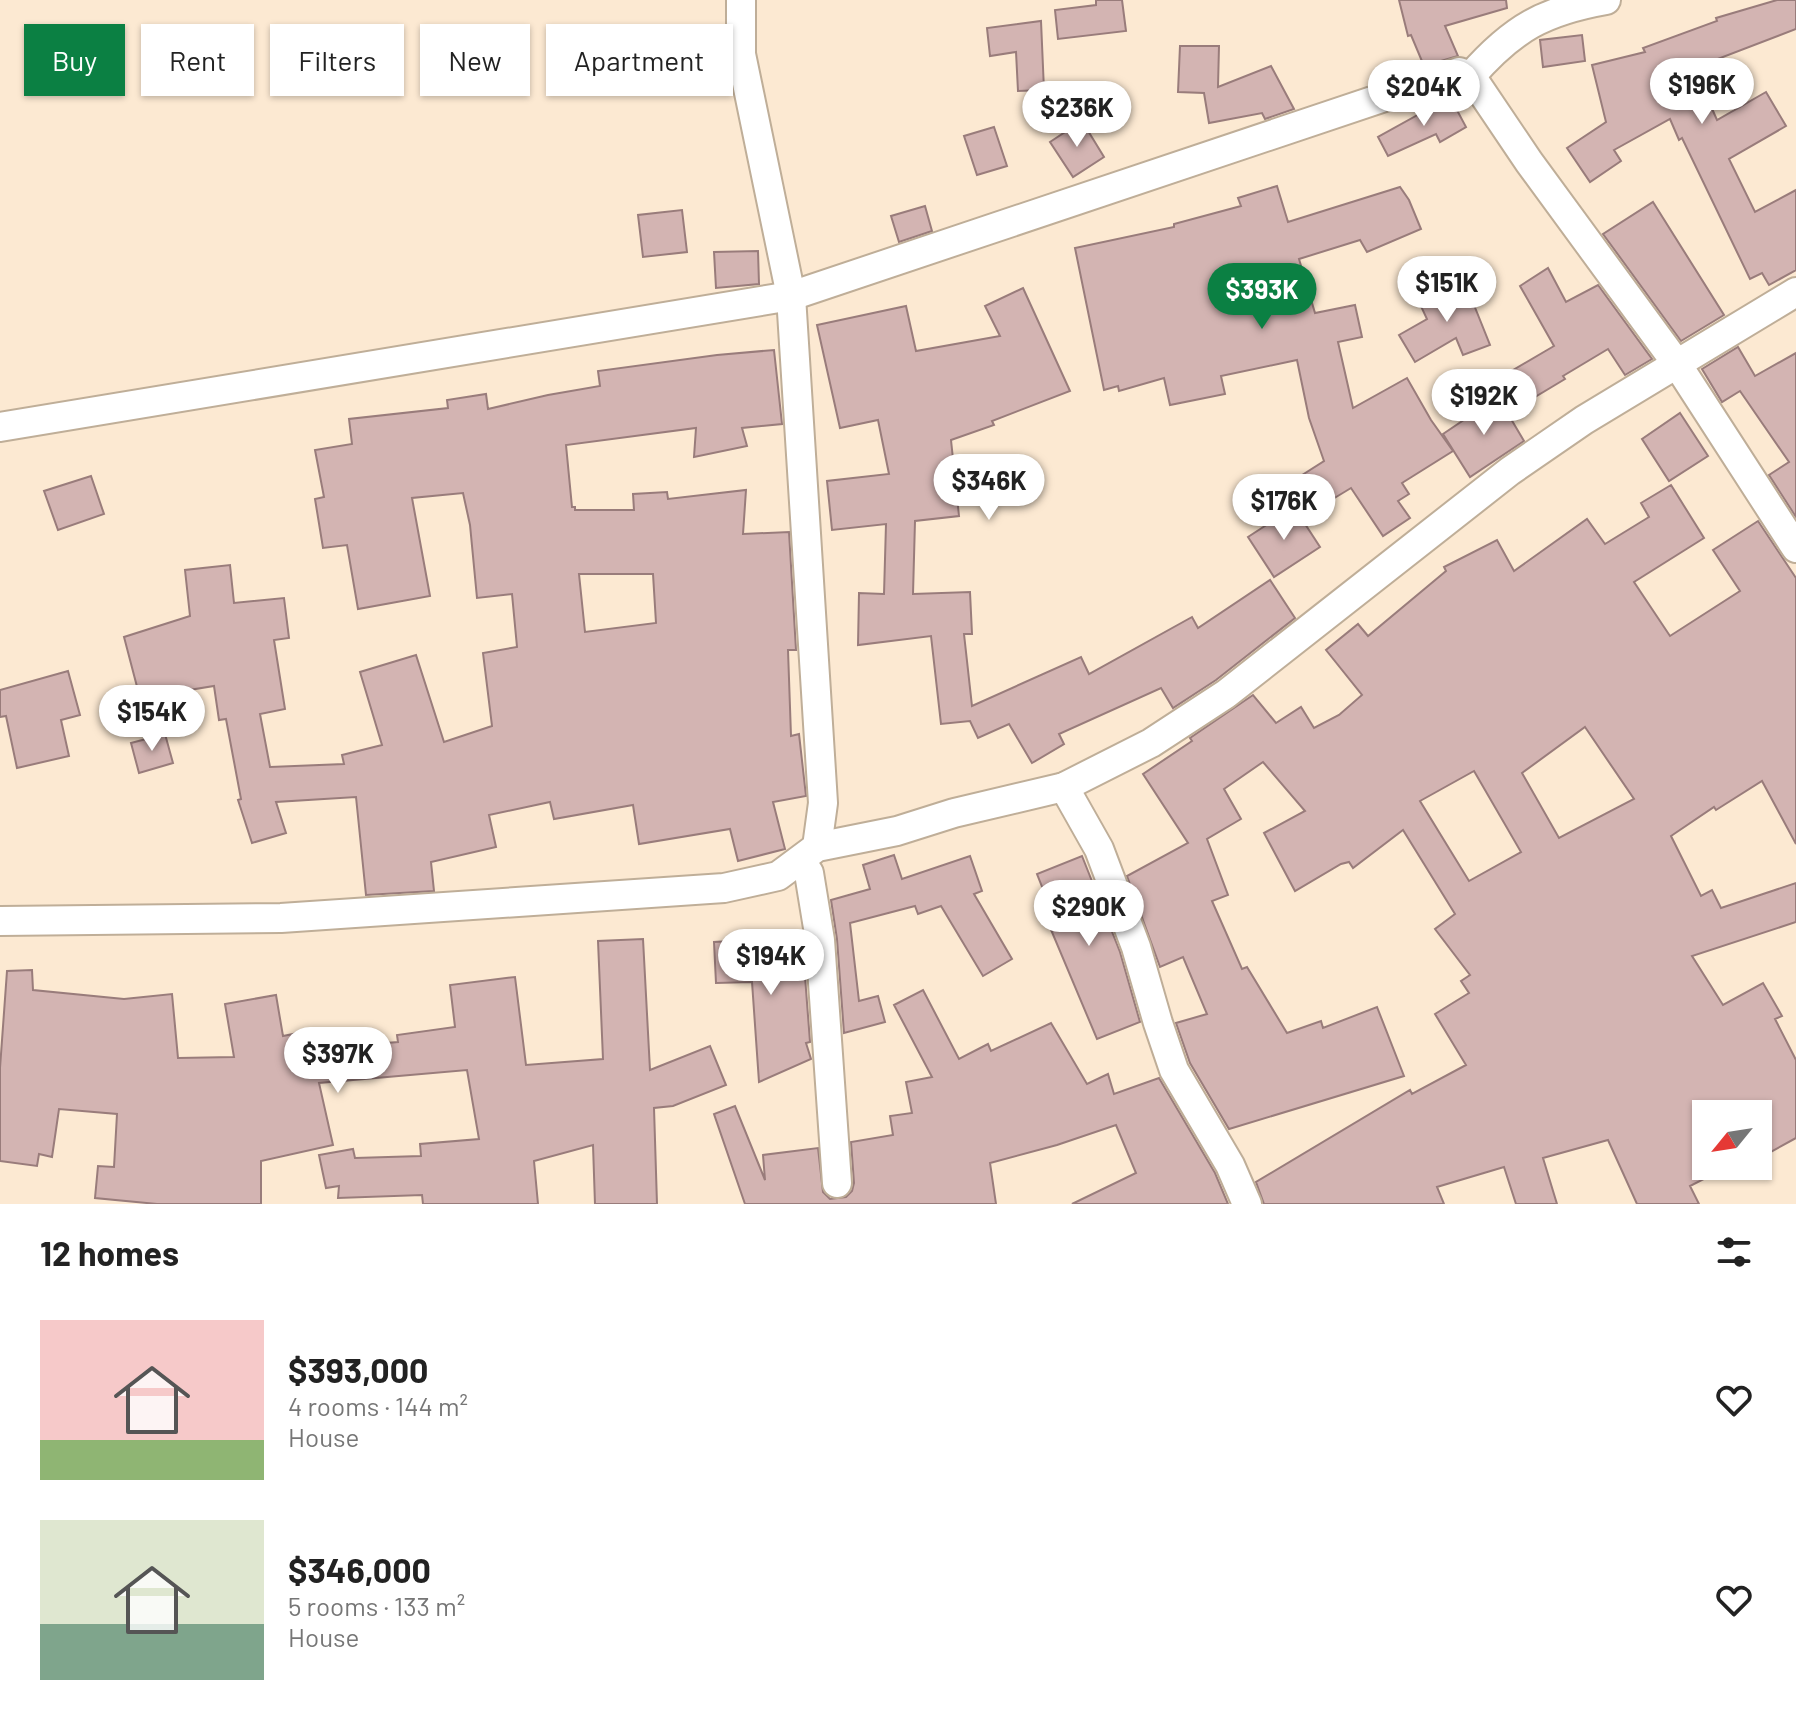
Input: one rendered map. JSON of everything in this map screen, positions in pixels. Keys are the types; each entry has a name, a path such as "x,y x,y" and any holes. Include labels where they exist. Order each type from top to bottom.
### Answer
{"street":[{"path":"741,0 741,54 791,296 823,803 809,854 809,873 820,940 837,1183"},
{"path":"1471,76 1499,45 1536,21 1576,5 1606,0"},
{"path":"0,427 791,296 1459,72 1471,76 1529,162 1677,364 1796,548"},
{"path":"0,921 281,918 724,888 778,876 809,854 954,813 1064,787 1151,743 1226,694 1510,471 1584,420 1796,292"},
{"path":"1064,787 1099,849 1136,947 1174,1070 1230,1165 1247,1204"}],"building":[{"path":"1096,0 1122,0 1126,31 1058,39 1055,10 1096,5"},
{"path":"1399,0 1506,0 1507,8 1445,26 1458,56 1424,66 1411,35 1408,36"},
{"path":"1777,0 1796,0 1796,29 1694,68 1717,120 1766,92 1786,126 1729,159 1755,212 1796,190 1796,270 1769,285 1762,273 1750,279 1670,119 1614,150 1621,161 1590,182 1567,148 1606,122 1592,65 1645,52 1643,48 1717,21 1716,18"},
{"path":"1041,21 1044,90 1018,91 1016,52 990,56 987,28"},
{"path":"1582,35 1585,61 1543,67 1540,40"},
{"path":"1180,46 1219,46 1218,87 1271,66 1294,109 1265,119 1262,113 1209,123 1204,93 1178,92"},
{"path":"1450,97 1466,127 1440,142 1436,134 1388,156 1378,137"},
{"path":"1082,121 1104,157 1073,177 1050,142"},
{"path":"994,127 1007,166 977,175 964,136"},
{"path":"1277,186 1288,222 1400,187 1421,229 1367,252 1360,240 1299,259 1315,313 1355,305 1362,337 1338,342 1353,408 1407,378 1453,451 1402,483 1409,494 1398,501 1410,518 1383,536 1351,488 1318,508 1299,477 1324,461 1309,418 1297,360 1221,376 1225,394 1170,405 1164,378 1119,391 1118,386 1104,390 1075,248 1174,227 1174,224 1241,206 1238,198"},
{"path":"1653,202 1724,315 1681,341 1603,234"},
{"path":"925,206 932,231 899,242 891,216"},
{"path":"682,210 687,252 643,257 638,215"},
{"path":"758,251 759,284 716,288 714,252"},
{"path":"1548,268 1566,302 1598,285 1652,359 1625,375 1608,349 1510,412 1491,383 1554,346 1520,286"},
{"path":"1464,280 1490,345 1463,355 1456,338 1415,362 1399,335 1427,319 1419,302"},
{"path":"1023,288 1070,391 992,421 994,425 951,440 959,516 915,521 913,594 970,592 972,634 964,634 972,706 1081,657 1089,674 1192,617 1198,628 1270,580 1295,618 1216,680 1173,708 1161,688 1059,734 1064,744 1032,763 1009,724 978,738 970,721 941,724 931,636 858,645 859,593 884,594 886,524 832,530 827,481 889,474 878,420 840,428 817,325 906,306 916,351 1000,336 985,306"},
{"path":"1738,347 1755,376 1796,353 1796,517 1769,475 1789,462 1740,391 1722,402 1702,369"},
{"path":"774,350 782,424 742,428 747,446 694,457 696,428 566,445 572,507 575,510 634,510 633,494 667,492 668,499 746,490 743,534 789,532 796,650 788,650 791,736 799,734 806,796 773,802 785,849 738,861 730,829 639,844 633,805 554,819 550,802 489,815 496,847 431,862 434,891 366,895 356,797 276,802 286,833 252,843 238,800 241,799 226,719 219,720 214,686 140,698 124,637 190,616 185,570 230,565 234,603 284,598 289,638 274,640 285,709 260,714 270,767 344,764 342,755 382,745 360,672 416,655 444,742 492,726 483,653 517,647 512,594 477,598 470,525 463,493 412,498 430,596 358,609 347,545 323,548 315,499 324,497 315,450 352,444 349,419 448,408 447,400 486,394 488,409 600,386 598,371","holes":["579,574 653,574 656,623 585,632"]},
{"path":"1498,397 1524,441 1470,477 1443,434"},
{"path":"1680,413 1708,456 1669,481 1642,439"},
{"path":"91,476 104,514 58,530 44,491"},
{"path":"1671,485 1704,538 1634,582 1670,636 1740,591 1713,550 1758,521 1796,578 1796,844 1762,781 1716,810 1714,807 1671,836 1701,896 1712,890 1721,908 1796,883 1796,922 1692,956 1723,1005 1763,983 1782,1016 1775,1019 1796,1060 1796,1138 1772,1151 1772,1100 1692,1100 1692,1180 1702,1180 1690,1186 1699,1204 1637,1204 1608,1140 1543,1158 1557,1204 1516,1204 1504,1167 1437,1187 1444,1204 1264,1204 1256,1182 1410,1090 1412,1094 1466,1065 1435,1014 1469,993 1461,981 1470,975 1435,929 1455,914 1403,830 1353,868 1349,862 1341,864 1295,891 1264,833 1305,811 1263,762 1224,789 1241,819 1207,839 1228,895 1212,901 1242,969 1247,967 1287,1033 1321,1021 1323,1028 1377,1007 1404,1076 1229,1129 1190,1063 1176,1023 1207,1014 1183,957 1160,967 1127,876 1188,843 1143,774 1253,695 1276,723 1301,707 1314,728 1339,715 1362,695 1326,650 1358,624 1368,636 1446,571 1444,567 1497,540 1514,571 1587,519 1605,544 1649,517 1641,503","holes":["1585,727 1634,799 1559,838 1522,773","1474,771 1521,852 1469,881 1420,801"]},
{"path":"1294,507 1320,547 1274,577 1248,537"},
{"path":"68,671 80,715 61,720 69,756 17,768 6,716 0,717 0,690"},
{"path":"165,734 173,763 139,773 131,743"},
{"path":"894,855 902,879 970,856 982,891 974,894 1012,959 983,976 941,906 918,914 915,906 850,923 859,1001 878,996 885,1022 844,1033 831,900 870,889 863,865"},
{"path":"1082,856 1120,952 1140,1022 1097,1039 1049,925 1056,922 1037,874"},
{"path":"802,937 810,1042 806,1043 811,1059 759,1082 752,982 716,983 714,942"},
{"path":"643,939 650,1070 710,1046 726,1085 673,1106 654,1108 657,1204 595,1204 593,1145 534,1161 538,1204 423,1204 422,1195 338,1198 339,1186 326,1188 319,1155 353,1149 355,1158 421,1156 420,1144 479,1139 467,1070 319,1083 333,1145 261,1161 261,1204 157,1204 95,1198 98,1166 114,1167 117,1114 59,1109 52,1157 39,1154 37,1166 0,1161 0,1068 7,971 32,970 33,990 124,999 172,994 178,1058 234,1057 225,1004 276,995 283,1036 308,1031 312,1049 398,1042 397,1035 455,1027 450,985 515,977 526,1065 603,1059 598,941"},
{"path":"923,990 959,1059 988,1044 991,1051 1051,1023 1087,1084 1108,1074 1114,1094 1159,1078 1215,1173 1228,1204 1072,1204 1136,1173 1116,1125 990,1163 996,1204 745,1204 714,1114 735,1106 765,1180 763,1155 818,1148 823,1192 830,1199 846,1197 854,1183 851,1142 893,1135 890,1116 912,1113 906,1082 932,1077 894,1005"}]}
